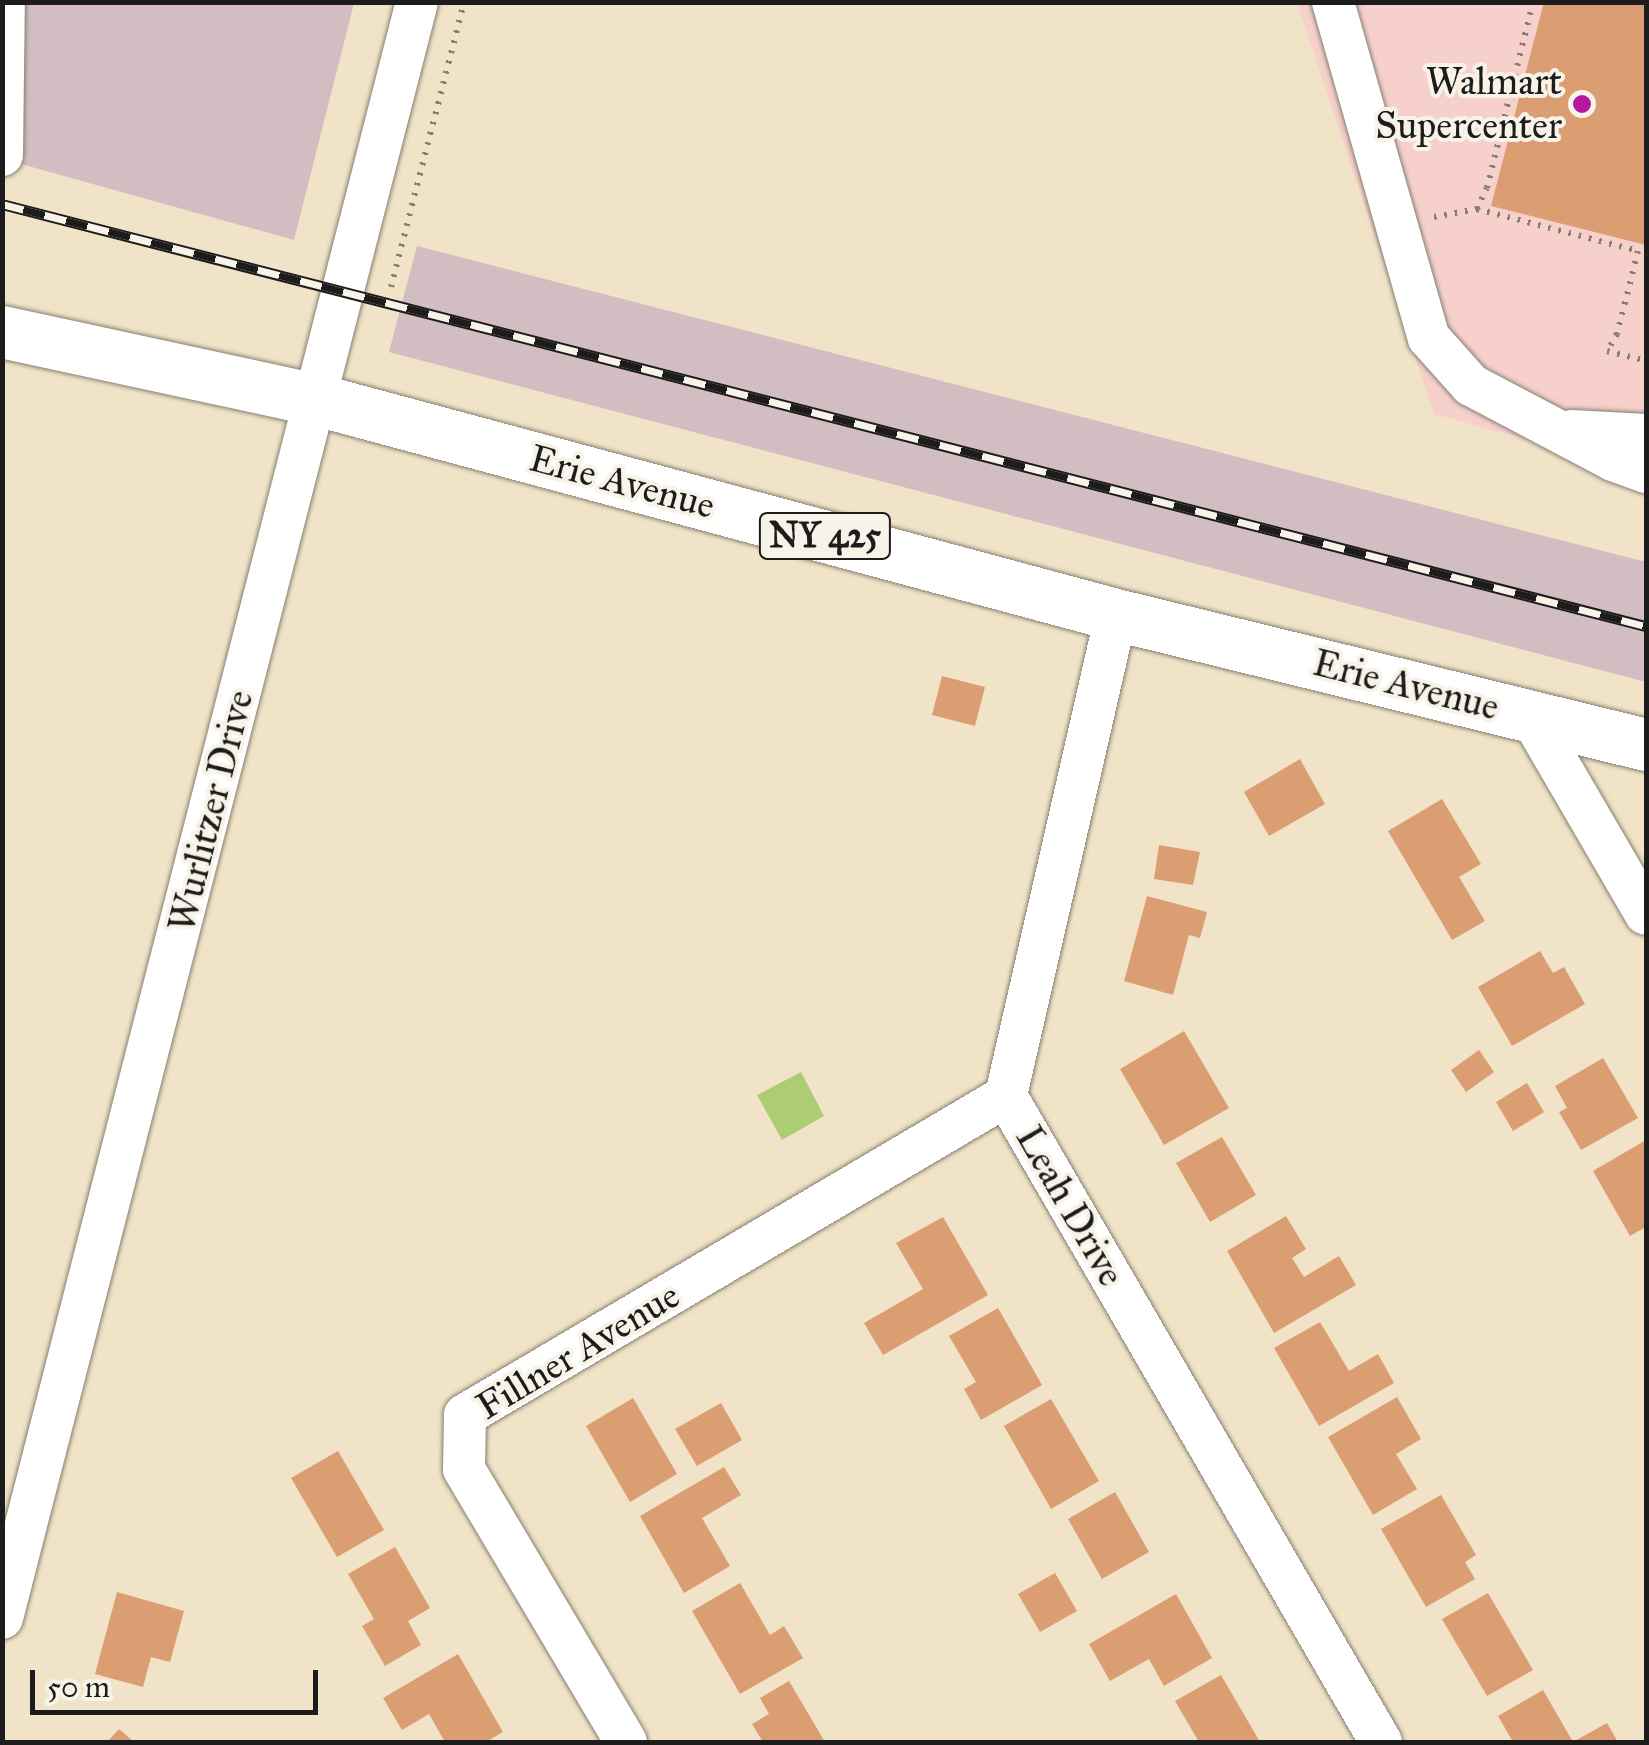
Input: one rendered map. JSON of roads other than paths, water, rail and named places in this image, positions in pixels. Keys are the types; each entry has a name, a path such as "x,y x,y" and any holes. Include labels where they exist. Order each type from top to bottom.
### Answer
{"main road":[{"name":"Erie Avenue","path":"2,332 317,400 1116,614 1646,744"}],"street":[{"path":"2,155 4,2"},
{"name":"Wurlitzer Drive","path":"2,1618 13,1535 317,400 417,2"},
{"path":"1333,2 1429,338 1471,386 1646,472"},
{"path":"1554,429 1646,436"},
{"name":"Leah Drive","path":"1116,614 1006,1096 1381,1742"},
{"path":"1530,714 1646,914"},
{"name":"Fillner Avenue","path":"626,1742 464,1468 465,1415 1006,1096"}],"railway":[{"path":"2,204 1646,626"}],"place":[{"name":"Walmart Supercenter","path":"1582,104"}]}
